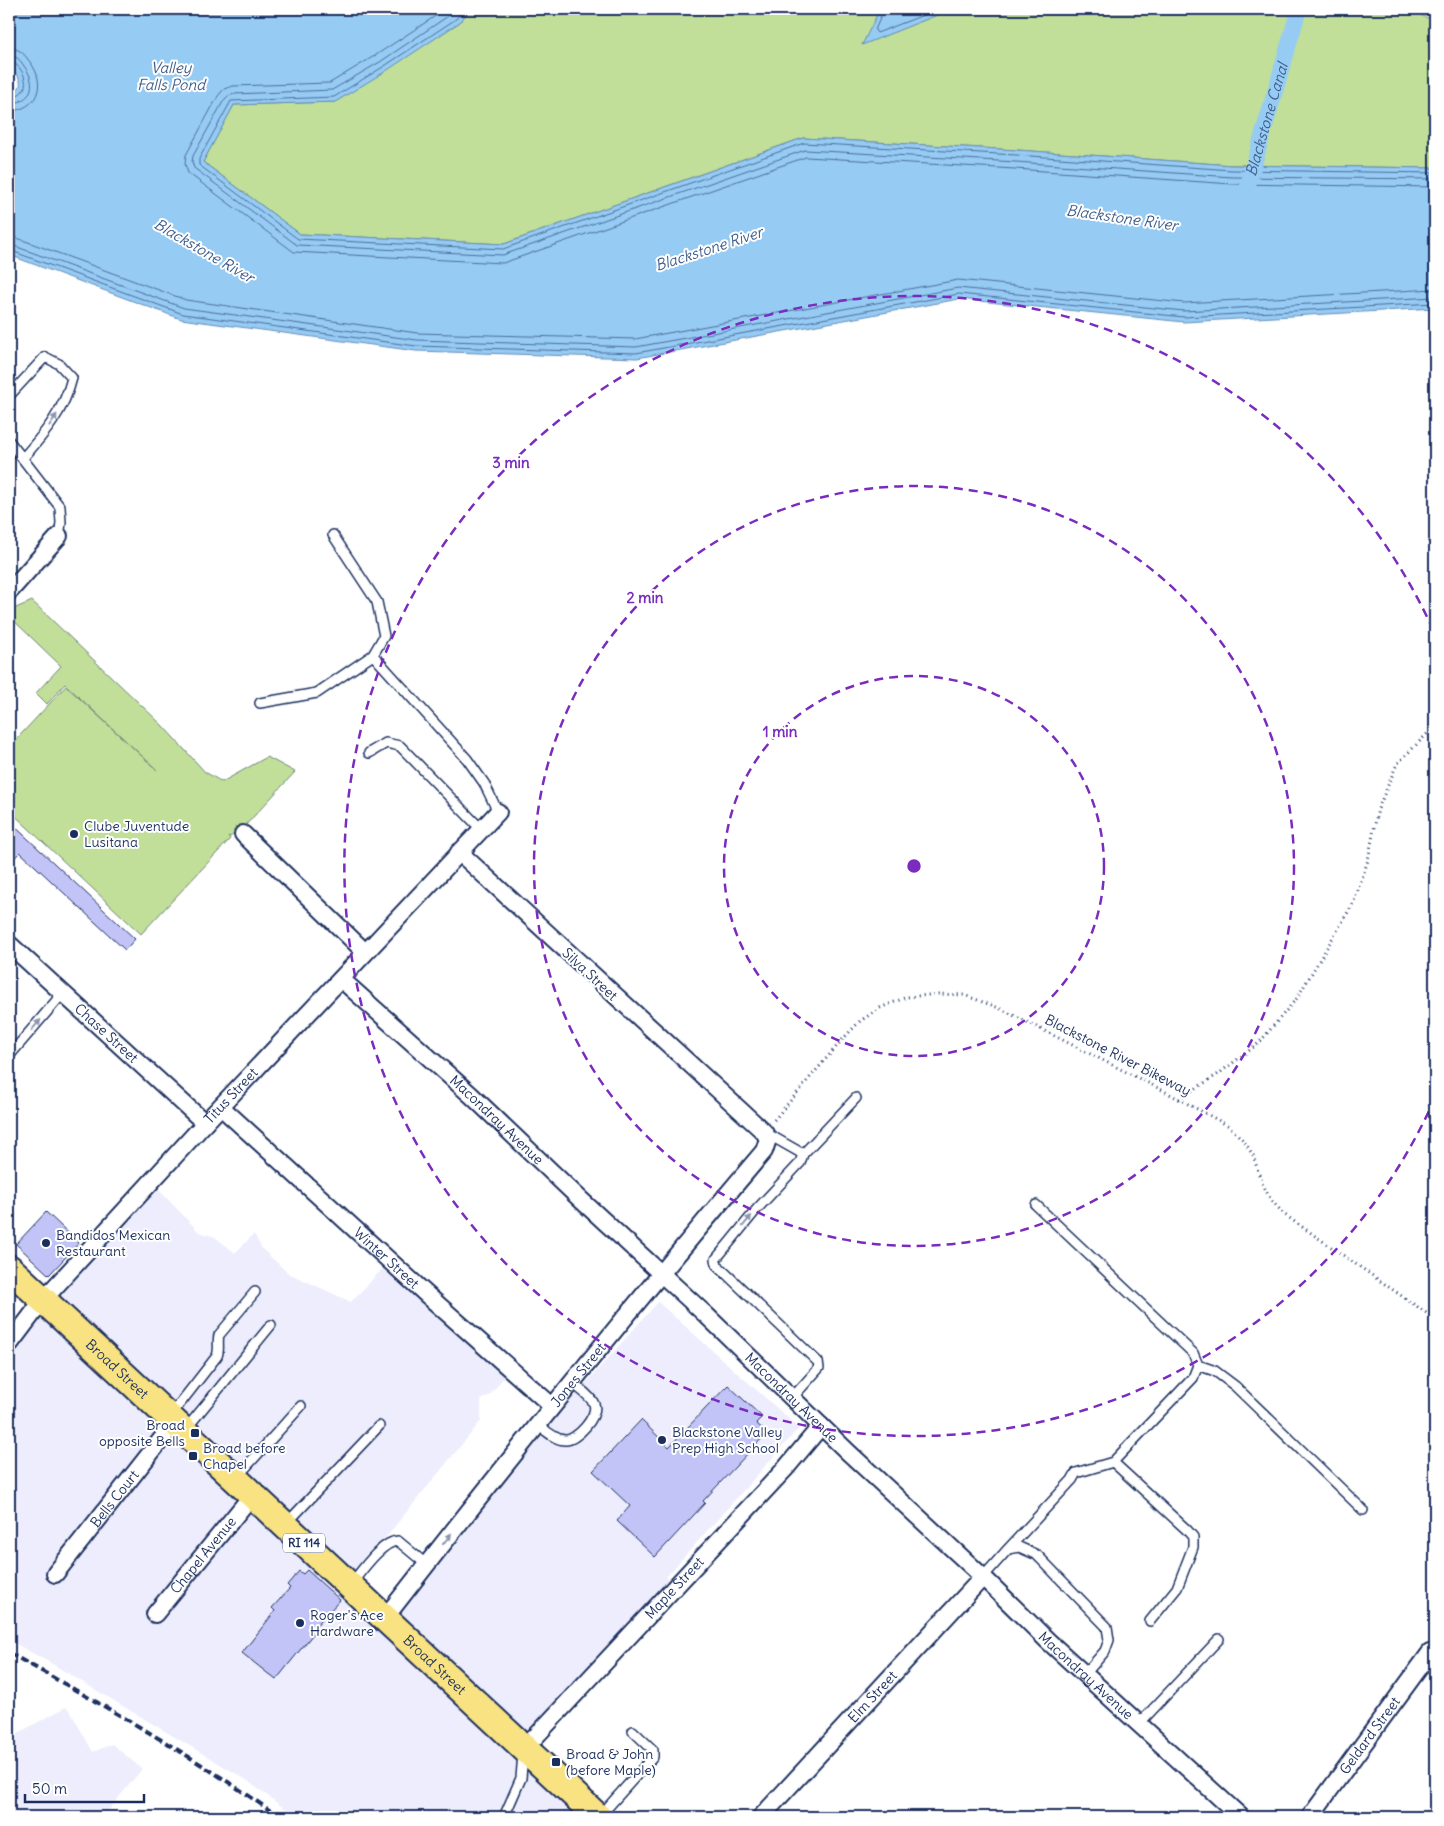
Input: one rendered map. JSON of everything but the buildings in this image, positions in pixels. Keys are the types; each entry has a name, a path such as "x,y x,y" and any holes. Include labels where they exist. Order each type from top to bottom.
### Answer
{"main road":[{"name":"Broad Street","path":"9,1268 599,1817"}],"street":[{"path":"9,592 59,536"},
{"path":"459,852 498,812"},
{"path":"243,834 365,952"},
{"name":"Titus Street","path":"9,1345 43,1300 205,1123 459,852"},
{"name":"Silva Street","path":"459,852 764,1132"},
{"name":"Chase Street","path":"9,944 205,1123"},
{"name":"Macondray Avenue","path":"341,979 471,1095 1085,1674 1241,1817"},
{"name":"Winter Street","path":"221,1107 552,1406"},
{"name":"Jones Street","path":"384,1618 660,1273 764,1151 768,1139 764,1132"},
{"name":"Bells Court","path":"55,1574 176,1424"},
{"name":"Maple Street","path":"525,1748 785,1469 821,1426"},
{"name":"Chapel Avenue","path":"155,1614 244,1486"},
{"name":"Elm Street","path":"761,1817 983,1578"},
{"name":"Geldard Street","path":"1310,1817 1430,1653"}],"lane":[{"path":"9,396 45,357 58,364 72,378 68,396 53,422 23,458"},
{"path":"9,441 60,507 61,524 59,536"},
{"path":"260,703 317,693 373,655 384,636 377,602 333,535"},
{"path":"373,655 467,759 484,783 498,812"},
{"path":"369,753 386,743 400,746 481,828"},
{"path":"9,1056 63,993"},
{"path":"792,1398 819,1368 818,1362 717,1265 716,1259 757,1209 800,1162 803,1154 856,1098"},
{"path":"764,1132 803,1154"},
{"path":"983,1578 1072,1480 1076,1473 1114,1462 1193,1378 1198,1365 1193,1354 1036,1205"},
{"path":"176,1424 219,1353 217,1341 219,1334 255,1292"},
{"path":"176,1424 272,1325"},
{"path":"1198,1365 1215,1371 1235,1386 1363,1510"},
{"path":"538,1424 558,1439 566,1441 575,1437 590,1422 596,1412 594,1403 572,1382"},
{"path":"244,1486 301,1406"},
{"path":"285,1524 379,1426"},
{"path":"1114,1462 1187,1530 1192,1537 1193,1547 1176,1588 1150,1621"},
{"path":"349,1585 384,1546 394,1541 398,1541 427,1565"},
{"path":"1008,1549 1019,1547 1037,1556 1107,1627 1109,1640 1105,1651 1085,1674"},
{"path":"1139,1724 1219,1639"},
{"path":"599,1817 653,1757 653,1750 634,1731"},
{"path":"504,1817 521,1778 522,1757 525,1748"}],"path":[{"path":"1179,1099 1217,1075 1259,1043 1297,998 1354,902 1368,860 1378,809 1397,764 1435,726"},
{"name":"Blackstone River Bikeway","path":"764,1132 842,1040 860,1022 880,1008 907,997 938,994 964,995 999,1008 1230,1126 1244,1141 1253,1155 1261,1180 1271,1200 1285,1215 1435,1319"}],"shaded area":[{"path":"155,1186 199,1232 215,1237 235,1253 254,1234 262,1249 288,1273 351,1302 388,1263 510,1369 490,1395 481,1400 481,1421 350,1581 380,1614 658,1302 799,1428 666,1577 675,1584 526,1745 598,1817 296,1817 245,1779 9,1640 9,1337"},
{"path":"66,1707 93,1752 112,1744 142,1769 103,1817 9,1817 9,1738"}],"green space":[{"path":"470,9 880,9 863,44 952,9 1406,9 1435,21 1435,168 1232,165 803,138 504,244 300,234 203,162 234,105 335,102 460,22"},
{"path":"32,601 162,725 205,772 222,782 267,757 295,772 243,828 230,837 228,836 230,839 141,934 9,810 9,747 66,686 157,770 65,684 47,704 36,693 61,666 9,616 9,611"}],"water":[{"path":"9,9 470,9 460,22 335,102 234,105 203,162 300,234 504,244 803,138 1232,165 1435,168 1435,308 1184,322 959,299 637,358 416,351 181,319 9,255 9,93 19,88 20,81 9,65"},
{"path":"880,9 952,9 862,45"}],"waterway":[{"name":"Blackstone Canal","path":"1248,185 1299,9"}],"railway":[{"path":"9,1653 180,1751 279,1817"}],"place":[{"name":"Clube Juventude Lusitana","path":"74,834"},
{"name":"Bandidos Mexican Restaurant","path":"46,1243"},
{"name":"Broad opposite Bells","path":"195,1433"},
{"name":"Blackstone Valley Prep High School","path":"662,1440"},
{"name":"Broad before Chapel","path":"193,1456"},
{"name":"Roger's Ace Hardware","path":"300,1623"},
{"name":"Broad & John (before Maple)","path":"556,1762"}],"water label":[{"name":"Valley Falls Pond","path":"171,76"},
{"name":"Blackstone River","path":"1122,218"},
{"name":"Blackstone River","path":"709,249"},
{"name":"Blackstone River","path":"204,251"}]}
